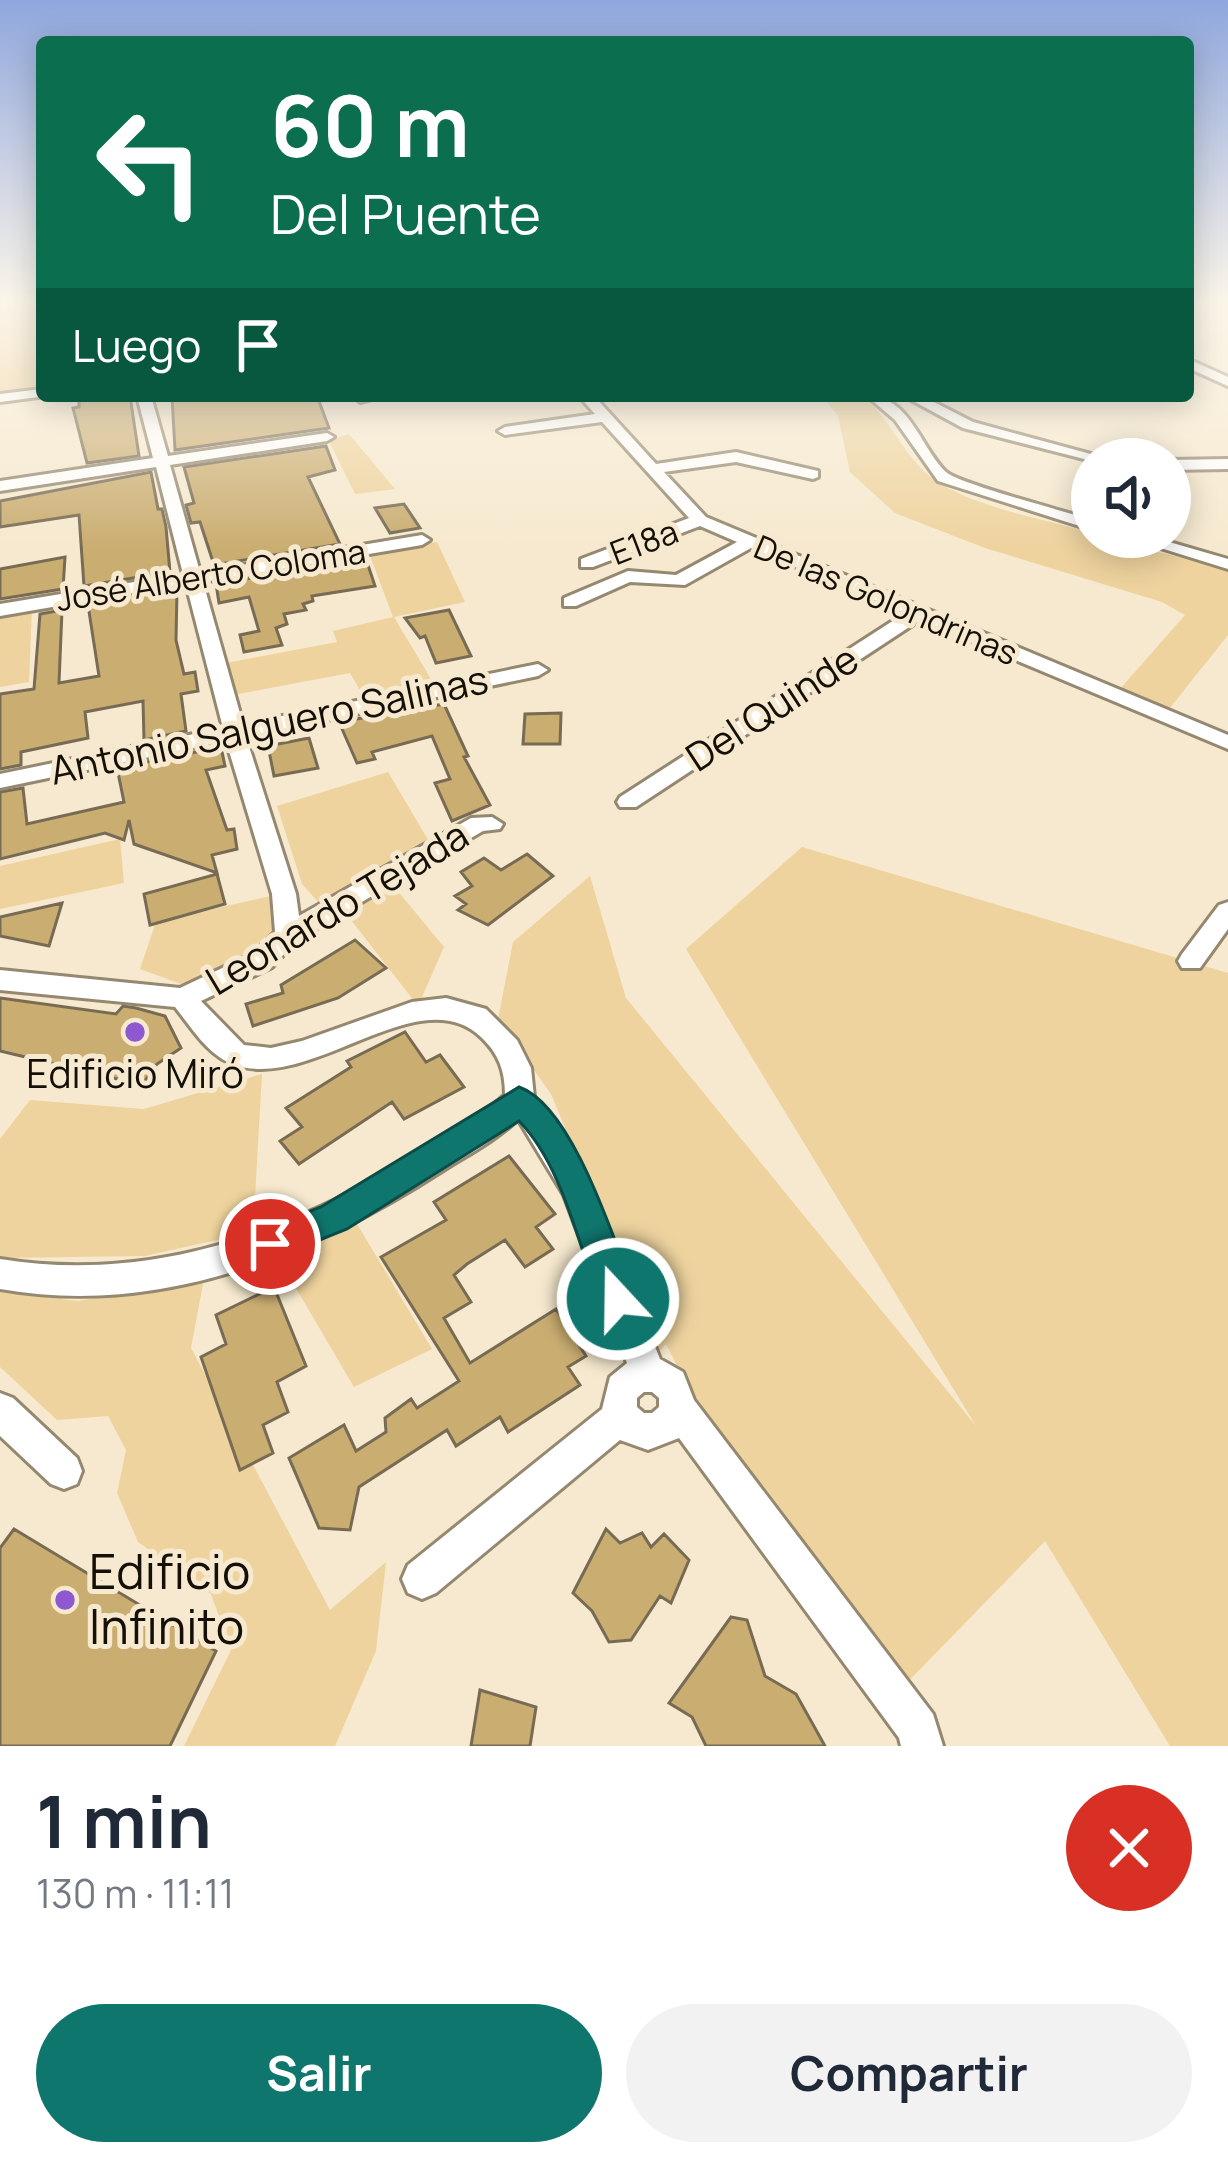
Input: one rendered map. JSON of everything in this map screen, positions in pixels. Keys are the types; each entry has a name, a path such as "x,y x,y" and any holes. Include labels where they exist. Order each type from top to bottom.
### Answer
{"street":[{"path":"0,398 36,393"},
{"path":"146,402 284,894 288,934"},
{"path":"506,431 596,402"},
{"name":"De las Golondrinas","path":"596,402 650,469 700,520 1228,743"},
{"path":"880,402 916,437 934,471 958,485 1071,519"},
{"path":"923,402 968,425 1071,452"},
{"path":"916,437 968,425"},
{"path":"0,486 327,437"},
{"path":"650,469 736,457 813,474"},
{"path":"1191,465 1228,464"},
{"name":"E18a","path":"587,563 700,520"},
{"name":"José Alberto Coloma","path":"0,610 422,540"},
{"path":"570,602 628,576 679,580 749,542"},
{"path":"1191,553 1228,564"},
{"name":"Del Quinde","path":"628,802 916,614"},
{"name":"Antonio Salguero Salinas","path":"0,781 538,670"},
{"name":"Leonardo Tejada","path":"182,998 263,960 288,934 478,823 492,824"},
{"path":"1191,961 1228,911"},
{"path":"0,980 182,998 237,1055 254,1059 300,1050 417,1011 452,1010 480,1018 494,1028 517,1062 519,1100 543,1124 574,1187 648,1374 669,1384 677,1406 918,1729 922,1746"},
{"path":"0,1274 87,1285 254,1251 334,1218 499,1119 519,1100"},
{"path":"648,1374 623,1388 622,1416 630,1426 653,1432 665,1428 677,1406"},
{"path":"0,1411 64,1471"},
{"path":"422,1579 622,1416"}],"shaded area":[{"path":"0,385 36,385 36,393 0,398"},
{"path":"827,402 869,402 923,470 958,493 1071,527 1071,558 1184,558 1228,568 1228,635 1169,709 1120,689 1185,615 1162,602 985,548 895,513 850,472 838,416"},
{"path":"349,434 395,489 355,494 329,441"},
{"path":"437,542 465,602 394,617 434,684 365,699 350,673 228,696 221,664 337,642 333,631 393,617 369,553"},
{"path":"32,607 29,682 0,687 0,613"},
{"path":"388,772 430,843 321,905 302,884 277,806"},
{"path":"120,839 124,883 0,909 0,866"},
{"path":"802,847 1228,973 1228,1746 1170,1746 1045,1541 893,1697 696,1403 666,1344 649,1362 616,1250 551,1094 498,1019 513,942 590,876 626,998 976,1426 686,949"},
{"path":"387,878 444,947 418,1006 340,906"},
{"path":"279,894 298,920 195,989 140,969 156,922"},
{"path":"262,1074 253,1232 145,1256 0,1258 0,1139 30,1100 144,1109"},
{"path":"348,1209 432,1349 354,1387 270,1244"},
{"path":"204,1279 191,1348 330,1610 386,1562 376,1651 335,1746 184,1746 231,1650 211,1594 138,1542 117,1493 126,1450 108,1416 57,1420 0,1367 0,1292 78,1301"}],"building":[{"path":"79,402 131,402 139,456 87,463 73,408"},
{"path":"172,402 319,402 329,428 175,450"},
{"path":"326,446 335,470 308,477 340,544 214,565 200,522 191,523 186,505 194,503 184,467"},
{"path":"151,472 166,527 170,572 84,586 79,515 0,527 0,501"},
{"path":"404,504 420,528 390,533 375,508"},
{"path":"65,557 63,589 0,599 0,569"},
{"path":"366,559 375,586 312,596 313,601 303,604 306,610 284,614 287,624 276,628 282,645 244,652 240,635 259,631 249,597 219,603 216,584"},
{"path":"177,590 176,640 184,674 195,672 198,691 181,694 186,731 144,740 143,701 85,712 88,738 21,752 21,765 0,769 0,694 34,689 40,614 62,610 59,683 99,676 88,605"},
{"path":"449,610 471,656 436,663 425,636 420,638 405,618"},
{"path":"444,704 468,756 464,757 490,805 452,821 435,783 450,779 432,736 372,752 375,759 357,763 339,722"},
{"path":"561,713 560,744 523,744 525,714"},
{"path":"309,738 318,768 274,776 268,746"},
{"path":"221,747 225,766 206,770 227,830 234,829 237,849 212,855 217,873 134,844 129,820 124,840 105,833 0,859 0,792 23,788 27,824 124,802 117,768"},
{"path":"527,854 553,876 488,925 458,910 466,904 455,896 472,886 461,872 484,858 501,870"},
{"path":"217,874 225,904 150,925 144,894"},
{"path":"62,903 49,946 0,936 0,917"},
{"path":"355,940 386,968 338,998 253,1026 246,1004 283,993 281,985"},
{"path":"0,998 116,1014 123,1006 165,1016 181,1048 157,1064 142,1085 0,1051"},
{"path":"405,1032 426,1062 440,1055 464,1087 404,1119 392,1102 299,1164 280,1141 302,1127 286,1108 351,1067 347,1061"},
{"path":"509,1156 555,1214 536,1227 553,1249 525,1267 505,1240 467,1264 454,1275 471,1302 444,1318 470,1363 556,1309 586,1356 568,1367 580,1385 508,1432 500,1417 456,1446 447,1430 359,1487 350,1530 319,1528 289,1458 344,1425 356,1451 386,1432 385,1418 411,1399 417,1408 459,1381 381,1257 446,1220 434,1202"},
{"path":"274,1287 306,1366 277,1382 288,1412 263,1425 273,1453 240,1470 201,1357 226,1344 216,1315"},
{"name":"Edificio Infinito","path":"14,1529 216,1651 170,1746 0,1746 0,1548"},
{"path":"606,1529 620,1543 642,1533 651,1547 664,1534 689,1560 671,1603 660,1596 631,1640 609,1642 592,1611 573,1593"},
{"path":"731,1617 747,1620 765,1676 796,1694 825,1746 706,1746 692,1717 669,1703"},
{"path":"480,1690 536,1707 530,1746 471,1746"}],"place":[{"name":"Edificio Miró","path":"135,1032"},
{"name":"Edificio Infinito","path":"65,1600"}],"route":[{"path":"270,1244 334,1218 499,1119 519,1100 543,1124 574,1187 618,1299"}]}
